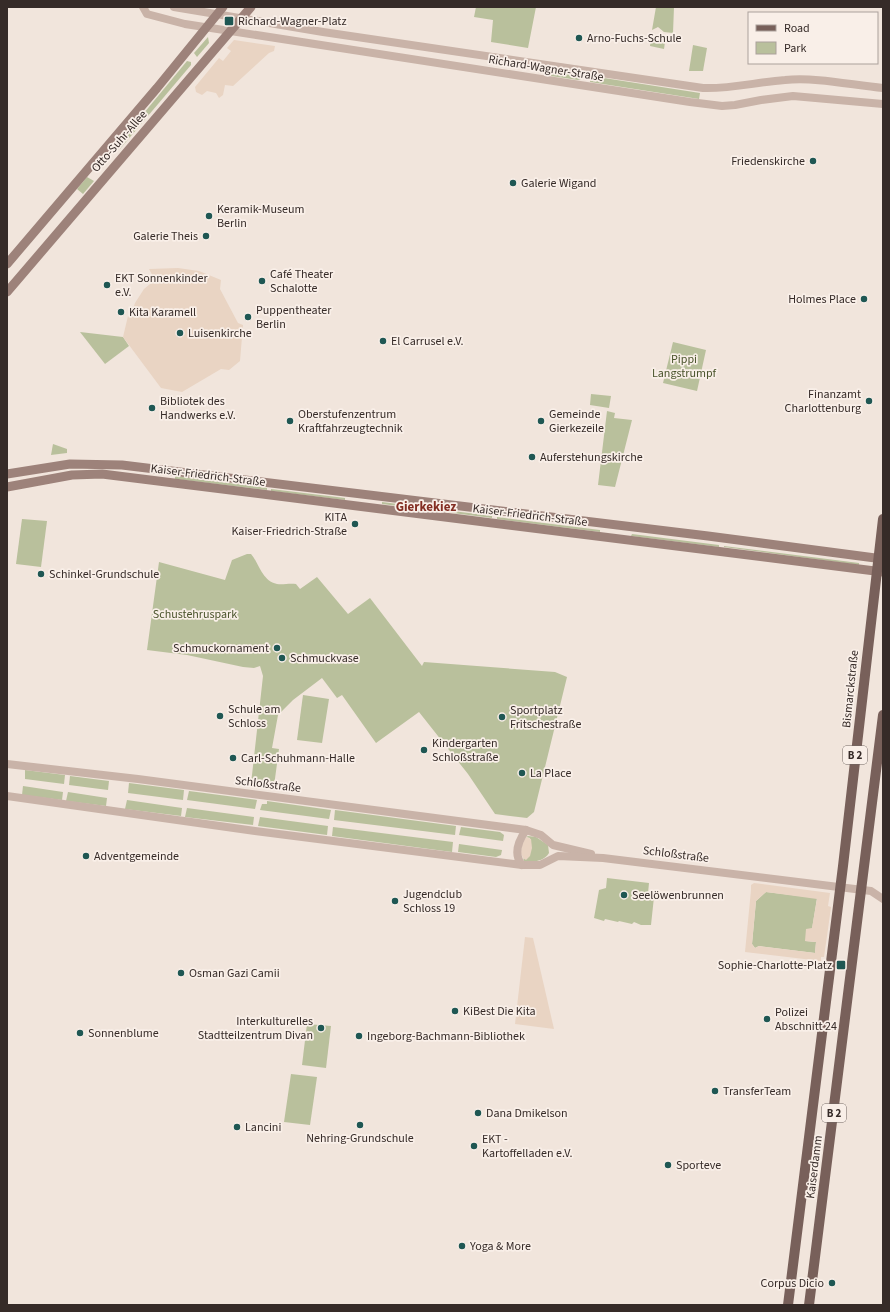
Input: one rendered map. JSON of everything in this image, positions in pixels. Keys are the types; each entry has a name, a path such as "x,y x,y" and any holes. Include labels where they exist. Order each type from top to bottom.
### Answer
{"main road":[{"name":"Otto-Suhr-Allee","path":"7,292 251,7"},
{"name":"Otto-Suhr-Allee","path":"7,264 157,88 220,11"},
{"name":"Kaiser-Friedrich-Straße","path":"7,474 70,464 122,466 715,537 881,559"},
{"name":"Kaiser-Friedrich-Straße","path":"7,487 72,475 102,474 880,572"},
{"name":"Bismarckstraße","path":"840,886 880,572 883,518"},
{"name":"B 2","path":"862,889 883,715"},
{"name":"Kaiserdamm","path":"788,1305 840,886"},
{"name":"Kaiserdamm","path":"809,1305 862,889"}],"street":[{"name":"Richard-Wagner-Straße","path":"143,7 147,14 230,32 722,106 793,96 883,104"},
{"name":"Richard-Wagner-Straße","path":"174,7 220,11 241,18 546,66 703,88 725,88 786,80 806,79 883,88"},
{"name":"Schloßstraße","path":"7,764 138,779 526,830 541,835 553,844 603,858"},
{"name":"Schloßstraße","path":"7,796 260,832 522,865 540,866 558,856 603,858 862,889 871,891 883,899"},
{"path":"522,865 519,861 518,846 526,830"},
{"path":"551,859 553,844"}],"green space":[{"path":"476,7 536,7 528,48 491,42 493,20 474,17"},
{"path":"656,7 674,7 673,33 664,32 658,27 652,30"},
{"path":"208,37 209,43 197,57 194,53"},
{"path":"651,39 665,42 664,49 650,46"},
{"path":"693,45 707,48 703,71 689,71"},
{"path":"187,61 191,62 191,65 120,149 120,142"},
{"path":"552,70 579,74 581,79 578,80 551,76"},
{"path":"591,76 700,93 699,99 590,82"},
{"path":"87,177 94,181 83,194 77,189"},
{"path":"80,332 123,337 129,346 105,364"},
{"name":"Pippi Langstrumpf","path":"673,342 706,350 697,391 663,383"},
{"path":"591,394 611,396 609,408 590,405"},
{"path":"607,411 615,413 614,418 632,420 615,487 598,485"},
{"path":"53,444 67,449 67,453 51,455"},
{"path":"175,476 267,488 267,490 175,479"},
{"path":"271,489 345,498 345,500 271,491"},
{"path":"382,502 492,516 492,518 382,504"},
{"path":"497,517 600,530 600,532 497,519"},
{"path":"22,519 47,521 41,567 16,564"},
{"path":"632,534 719,545 719,547 631,536"},
{"path":"724,547 859,563 859,565"},
{"name":"Schustehruspark","path":"247,554 251,554 264,576 277,584 296,584 300,589 317,577 348,614 370,598 422,666 424,662 555,672 567,677 534,812 527,818 495,814 468,774 419,712 376,743 342,695 337,698 322,678 293,700 278,715 272,748 279,749 274,786 251,784 263,676 260,666 254,668 243,667 187,655 147,650 159,562 225,580 232,560"},
{"path":"303,695 329,699 322,743 297,740"},
{"path":"25,770 65,775 64,784 25,779"},
{"path":"70,776 109,781 108,790 69,785"},
{"path":"129,783 184,790 183,800 128,793"},
{"path":"23,786 63,792 62,800 22,795"},
{"path":"189,791 257,800 255,809 187,800"},
{"path":"68,792 107,798 106,806 66,801"},
{"path":"127,800 182,808 181,816 125,809"},
{"path":"267,801 331,810 329,819 260,810 262,804 267,804"},
{"path":"187,808 254,817 253,825 185,817"},
{"path":"335,810 456,826 455,835 334,820"},
{"path":"260,817 328,826 327,835 258,826"},
{"path":"333,827 453,842 452,852 332,836"},
{"path":"461,827 500,832 504,835 503,841 459,835"},
{"path":"526,837 536,837 548,845 549,853 547,856 538,861 524,861 523,858 524,859 530,838"},
{"path":"459,844 502,850 501,855 496,857 458,852"},
{"path":"607,878 649,883 648,893 654,897 651,925 641,925 634,922 632,924 605,919 604,921 594,918 599,890 606,888"},
{"path":"766,892 817,898 812,929 805,941 816,942 815,953 759,946 755,948 752,944 756,901"},
{"path":"307,1024 331,1026 326,1068 302,1065"},
{"path":"291,1074 317,1077 310,1125 284,1122"}],"shaded area":[{"name":"Richard-Wagner-Platz","path":"234,40 275,46 274,51 269,53 233,86 225,85 223,95 219,98 216,93 207,91 202,95 196,92 195,87 219,58 223,61 231,51 227,48"},
{"path":"178,268 199,271 221,280 220,289 238,323 243,325 240,361 229,370 221,369 182,392 161,388 123,337 128,316 131,315 135,303 144,289 155,280 149,269"},
{"path":"526,837 531,839 532,848 530,856 526,860 523,858 521,853 522,845"},
{"name":"Sophie-Charlotte-Platz","path":"754,883 830,893 828,906 831,907 824,957 821,957 821,961 745,952 751,885","holes":["766,892 817,899 812,928 806,929 805,941 816,942 815,953 759,946 755,948 752,944 756,901"]},
{"path":"525,937 533,938 554,1029 515,1024"}],"place":[{"name":"Richard-Wagner-Platz","path":"229,21"},
{"name":"Arno-Fuchs-Schule","path":"579,38"},
{"name":"Friedenskirche","path":"813,161"},
{"name":"Galerie Wigand","path":"513,183"},
{"name":"Keramik-Museum Berlin","path":"209,216"},
{"name":"Galerie Theis","path":"206,236"},
{"name":"Café Theater Schalotte","path":"262,281"},
{"name":"EKT Sonnenkinder e.V.","path":"107,285"},
{"name":"Holmes Place","path":"864,299"},
{"name":"Kita Karamell","path":"121,312"},
{"name":"Puppentheater Berlin","path":"248,317"},
{"name":"Luisenkirche","path":"180,333"},
{"name":"El Carrusel e.V.","path":"383,341"},
{"name":"Finanzamt Charlottenburg","path":"869,401"},
{"name":"Bibliotek des Handwerks e.V.","path":"152,408"},
{"name":"Oberstufenzentrum Kraftfahrzeugtechnik","path":"290,421"},
{"name":"Gemeinde Gierkezeile","path":"541,421"},
{"name":"Auferstehungskirche","path":"532,457"},
{"name":"KITA Kaiser-Friedrich-Straße","path":"355,524"},
{"name":"Schinkel-Grundschule","path":"41,574"},
{"name":"Schmuckornament","path":"277,648"},
{"name":"Schmuckvase","path":"282,658"},
{"name":"Schule am Schloss","path":"220,716"},
{"name":"Sportplatz Fritschestraße","path":"502,717"},
{"name":"Kindergarten Schloßstraße","path":"424,750"},
{"name":"Carl-Schuhmann-Halle","path":"233,758"},
{"name":"La Place","path":"522,773"},
{"name":"Adventgemeinde","path":"86,856"},
{"name":"Seelöwenbrunnen","path":"624,895"},
{"name":"Jugendclub Schloss 19","path":"395,901"},
{"name":"Sophie-Charlotte-Platz","path":"841,965"},
{"name":"Osman Gazi Camii","path":"181,973"},
{"name":"KiBest Die Kita","path":"455,1011"},
{"name":"Polizei Abschnitt 24","path":"767,1019"},
{"name":"Interkulturelles Stadtteilzentrum Divan","path":"321,1028"},
{"name":"Sonnenblume","path":"80,1033"},
{"name":"Ingeborg-Bachmann-Bibliothek","path":"359,1036"},
{"name":"TransferTeam","path":"715,1091"},
{"name":"Dana Dmikelson","path":"478,1113"},
{"name":"Nehring-Grundschule","path":"360,1125"},
{"name":"Lancini","path":"237,1127"},
{"name":"EKT - Kartoffelladen e.V.","path":"474,1146"},
{"name":"Sporteve","path":"668,1165"},
{"name":"Yoga & More","path":"462,1246"},
{"name":"Corpus Dicio","path":"832,1283"}],"district":[{"name":"Gierkekiez","path":"426,506"}]}
